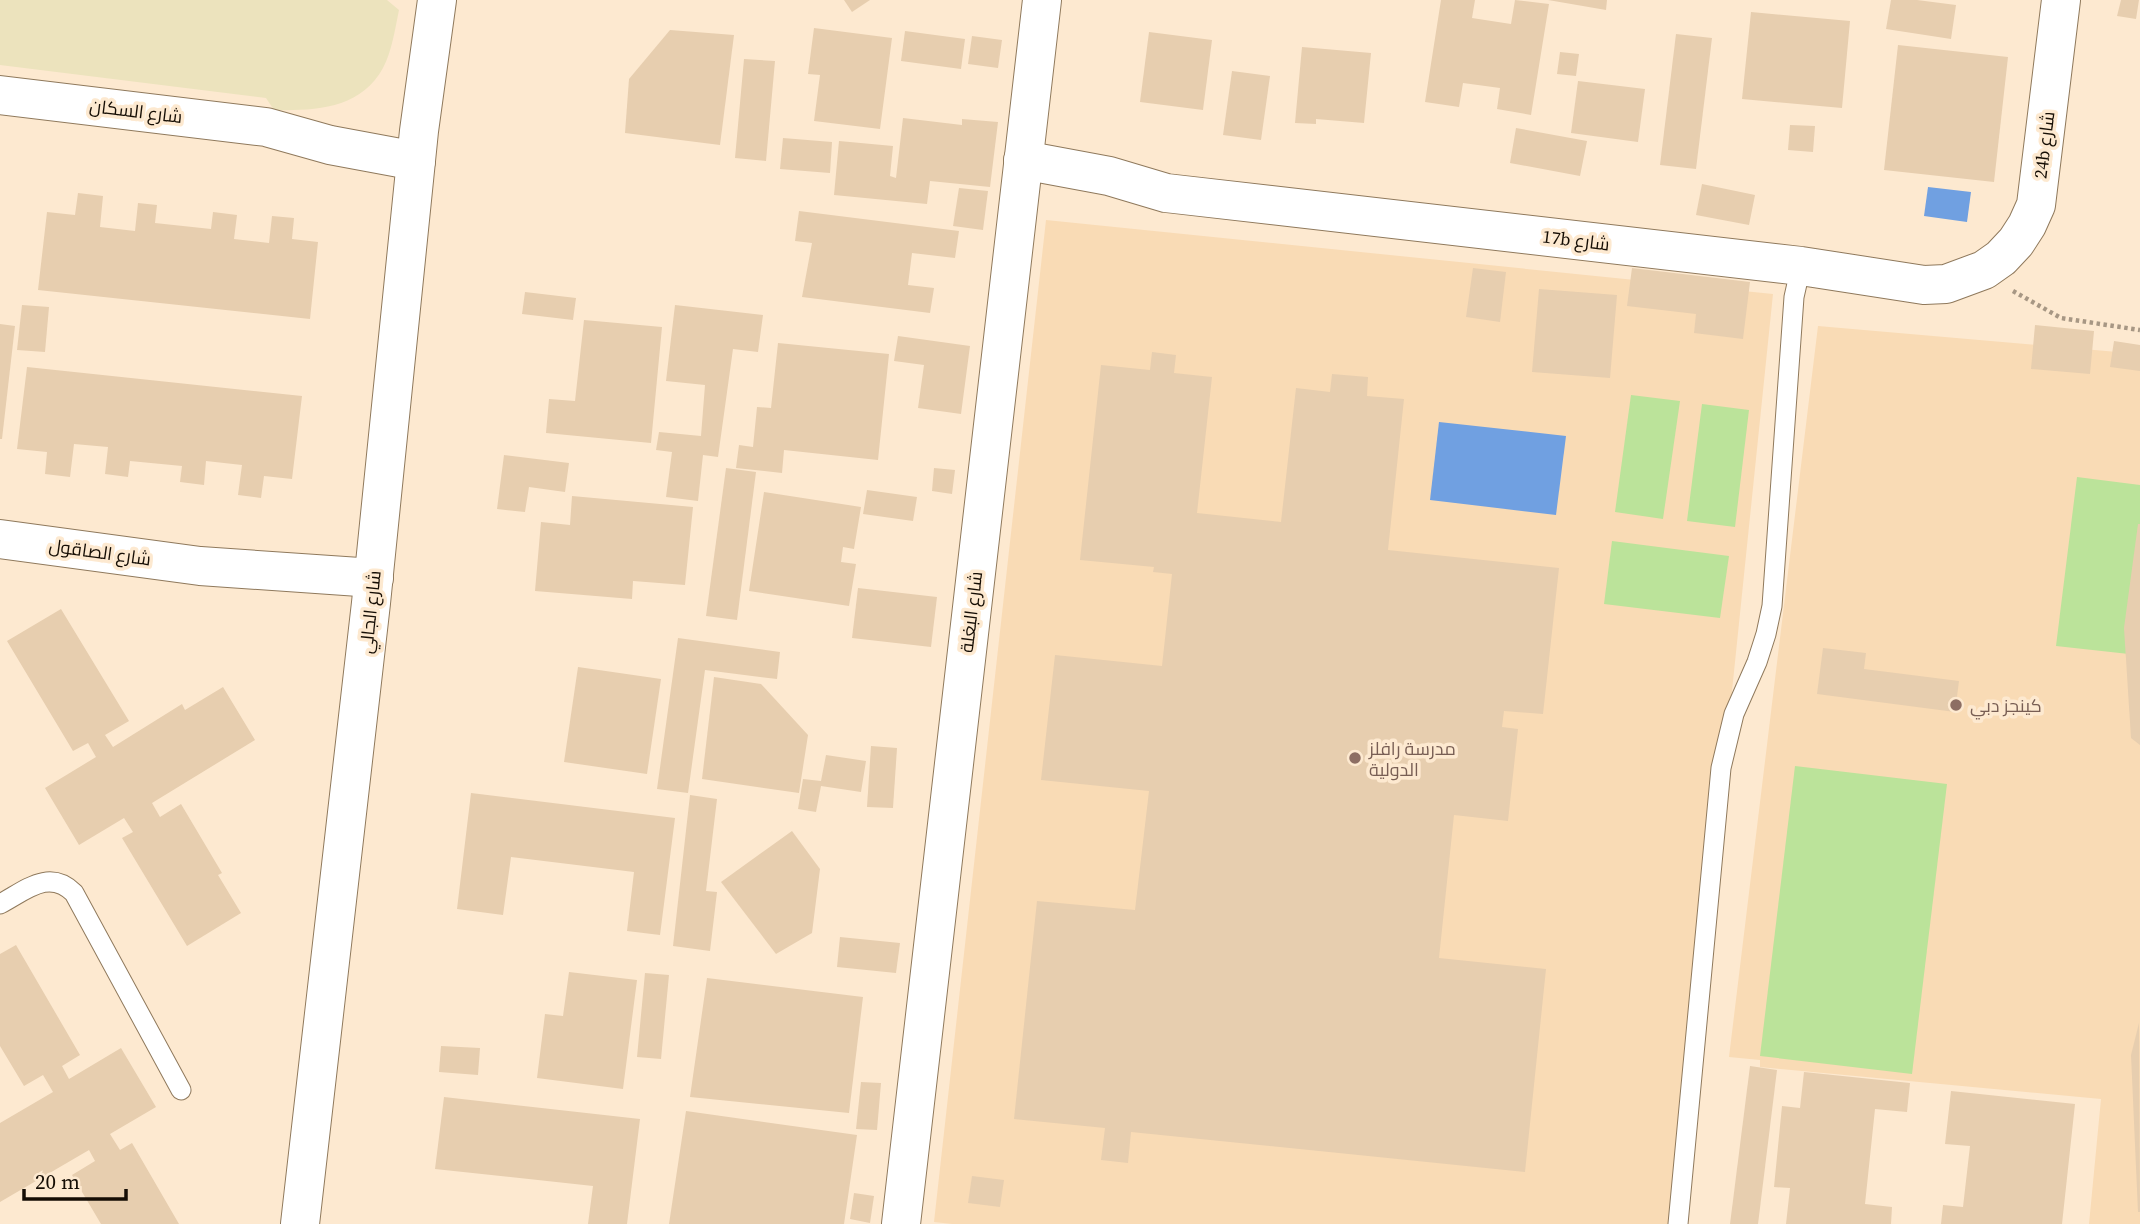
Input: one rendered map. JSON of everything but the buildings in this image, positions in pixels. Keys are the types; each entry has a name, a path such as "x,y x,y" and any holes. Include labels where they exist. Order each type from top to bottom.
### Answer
{"street":[{"name":"شارع الجالي","path":"300,1224 373,591 418,146 437,0"},
{"name":"شارع البغلة","path":"901,1224 1042,0"},
{"name":"24b شارع","path":"1984,270 2001,258 2015,243 2036,205 2061,0"},
{"name":"شارع السكان","path":"0,94 273,128 330,145 418,146"},
{"name":"17b شارع","path":"1022,176 1122,196 1166,193 1801,266 1924,285 1946,284 1984,270"},
{"name":"شارع الصاقول","path":"0,539 200,566 236,578 373,591"}],"lane":[{"path":"1678,1224 1721,768 1734,714 1757,662 1772,606 1794,297 1801,266"},
{"path":"0,904 51,880 65,884 74,893 181,1090"}],"path":[{"path":"1984,270 2024,298 2061,318 2140,330"}],"shaded area":[{"name":"مدرسة رافلز الدولية","path":"1046,220 1773,294 1677,1224 934,1222"},
{"name":"كينجز دبي","path":"1818,326 2140,354 2140,1224 2089,1224 2101,1099 1760,1067 1760,1060 1729,1057"}],"green space":[{"path":"1631,395 1680,401 1663,519 1615,512"},
{"path":"1702,404 1749,410 1735,527 1687,521"},
{"path":"2077,477 2140,485 2138,655 2056,646"},
{"path":"1612,541 1729,556 1720,618 1604,604"},
{"path":"1795,766 1947,784 1912,1074 1760,1056"}],"sand":[{"path":"0,0 387,0 399,10 393,40 383,68 374,82 362,92 335,105 305,110 274,110 266,98 0,65"}],"water":[{"path":"1928,187 1971,192 1967,222 1924,216"},
{"path":"1439,422 1566,436 1556,515 1430,500"}],"place":[{"name":"كينجز دبي","path":"1956,705"},
{"name":"مدرسة رافلز الدولية","path":"1355,758"}]}
